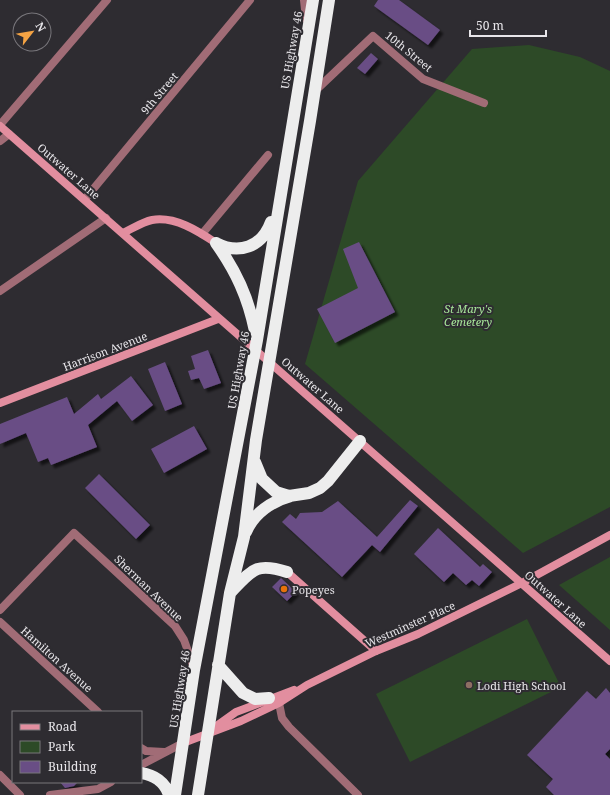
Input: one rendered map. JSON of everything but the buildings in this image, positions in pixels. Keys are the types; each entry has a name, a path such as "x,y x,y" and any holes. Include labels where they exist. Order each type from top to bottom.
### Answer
{"highway":[{"name":"US Highway 46","path":"175,795 194,670 257,340 307,28 313,0"},
{"path":"198,795 230,593 244,537 256,440 329,0"},
{"path":"216,244 236,250 254,245 262,239 268,230 279,200"},
{"path":"216,244 230,262 242,285 250,306 257,340"},
{"path":"256,440 255,464 262,479 276,492 284,495 309,494 320,488 360,441"},
{"path":"244,537 253,520 266,507 281,499 296,495"},
{"path":"230,593 247,575 260,567 271,567 287,572"},
{"path":"218,665 244,693 255,699 274,700"},
{"path":"142,773 154,776 162,782 169,795"}],"street":[{"path":"0,126 107,0"},
{"name":"9th Street","path":"85,199 250,0"},
{"path":"304,0 307,28"},
{"name":"10th Street","path":"315,91 373,36 424,78 484,102"},
{"name":"Outwater Lane","path":"0,126 85,199 218,319 289,378 610,661"},
{"path":"0,141 9,134"},
{"path":"202,234 268,155"},
{"path":"0,291 106,218"},
{"path":"123,233 152,220 173,221 202,234 216,244"},
{"name":"Harrison Avenue","path":"0,403 218,319"},
{"name":"Sherman Avenue","path":"0,610 74,532 174,626 184,640 194,670"},
{"name":"Westminster Place","path":"142,764 208,732 236,712 274,700 376,651 418,634 522,583 610,535"},
{"path":"287,572 376,651"},
{"name":"Hamilton Avenue","path":"0,622 97,711"},
{"path":"274,700 282,718 289,727 358,795"},
{"path":"142,748 165,752"},
{"path":"0,775 20,795"},
{"path":"50,795 95,792 109,783"}],"green space":[{"name":"St Mary's Cemetery","path":"529,45 580,57 610,71 610,507 523,553 305,364 358,181 472,49"},
{"path":"610,557 610,630 559,585"},
{"path":"527,619 561,687 410,762 376,694"}],"place":[{"name":"Popeyes","path":"284,589"},
{"name":"Lodi High School","path":"469,685"}]}
